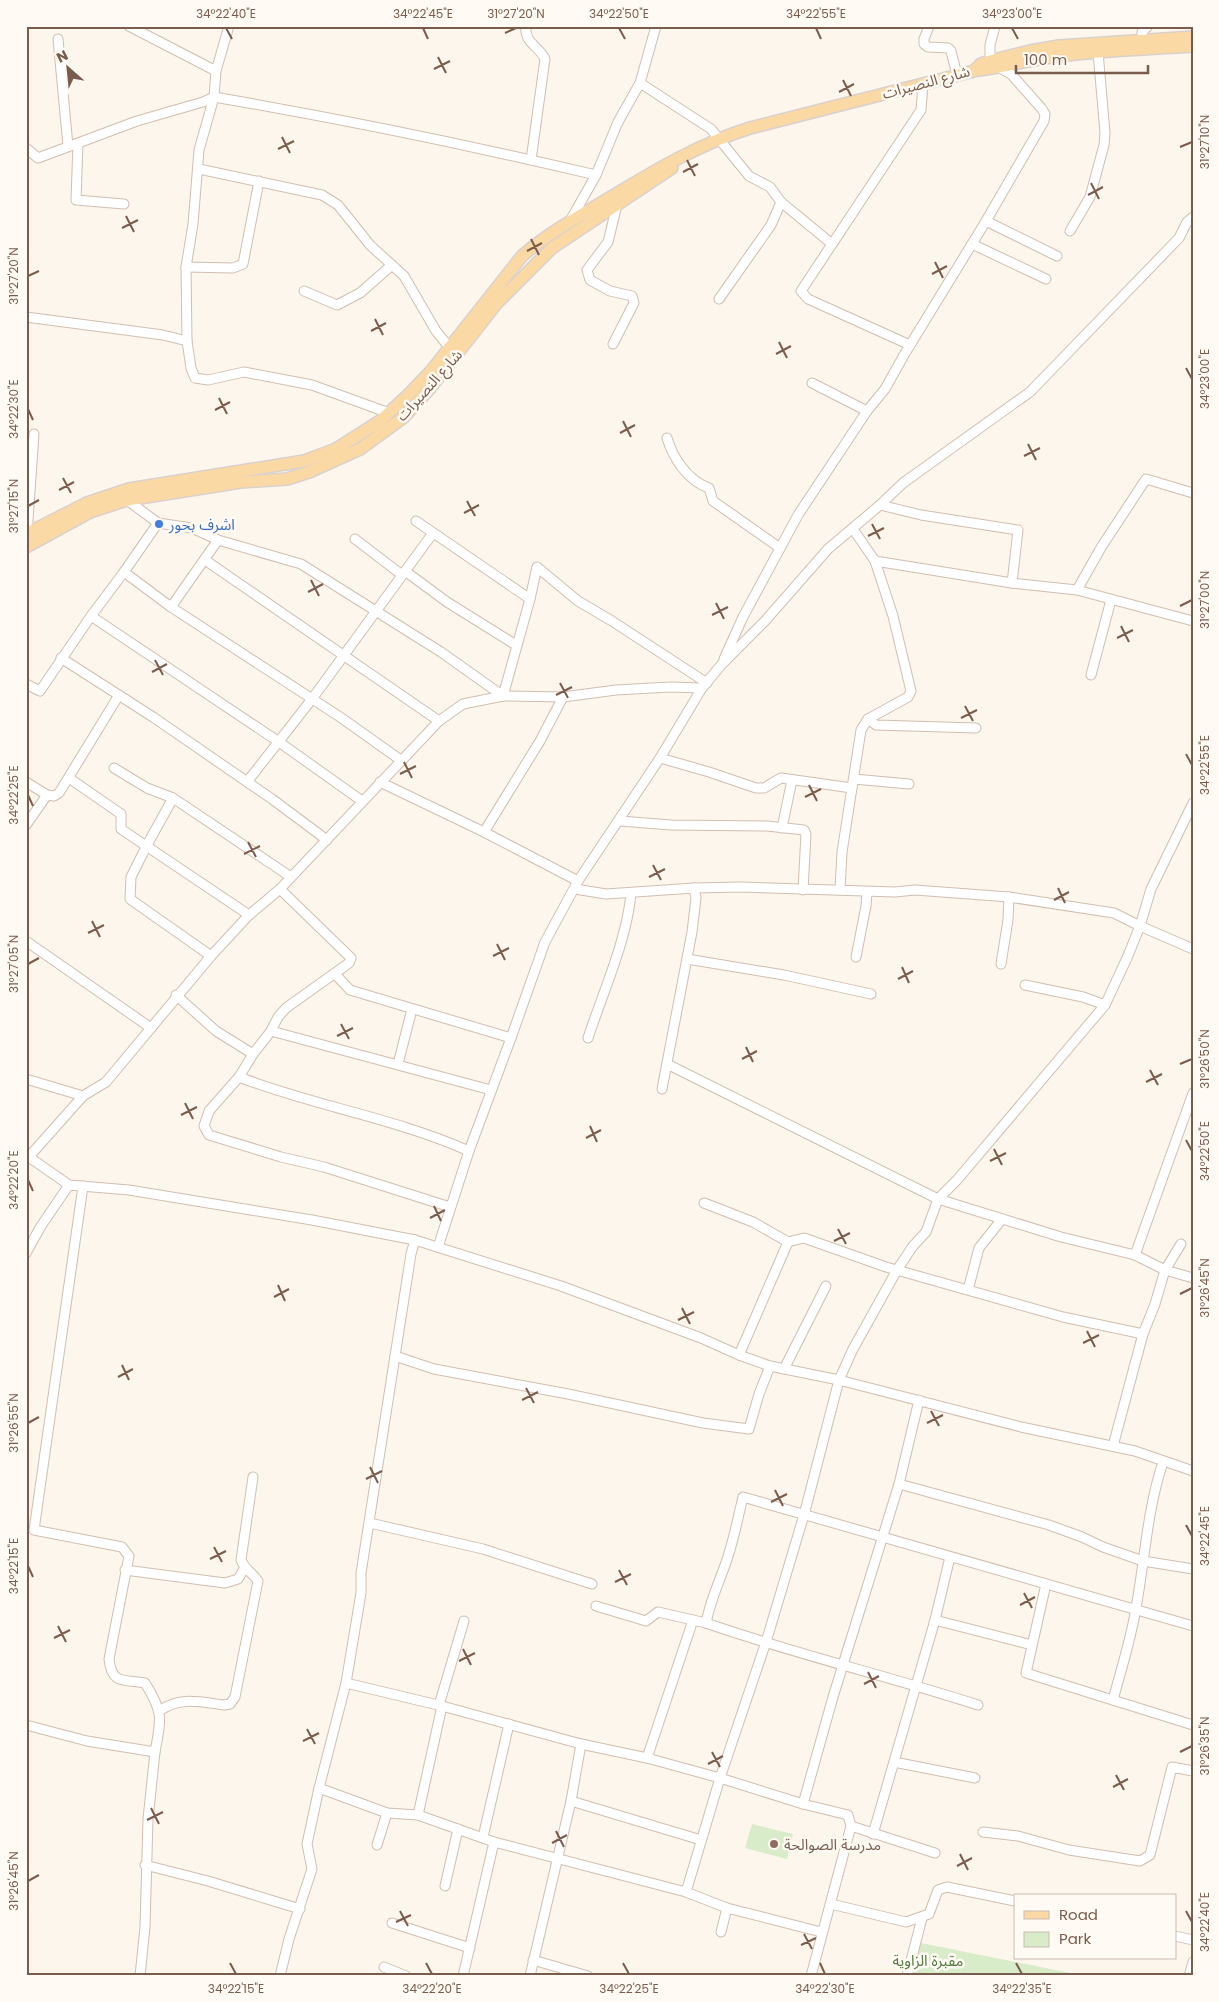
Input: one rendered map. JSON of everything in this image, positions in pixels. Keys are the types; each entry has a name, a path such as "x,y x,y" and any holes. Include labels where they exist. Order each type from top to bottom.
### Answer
{"main road":[{"path":"993,66 1193,37"},
{"path":"993,66 1030,51 1059,46 1142,44 1193,46"},
{"name":"شارع النصيرات","path":"26,534 87,503 129,489 304,461 336,449 380,422 431,371 522,256 540,240 664,164 718,138 759,125 993,66"},
{"name":"شارع النصيرات","path":"26,547 90,512 128,500 241,482 287,479 309,472 360,449 404,417 431,387 497,303 552,248 672,168 692,150"}],"street":[{"path":"129,26 216,71"},
{"path":"229,26 216,71 214,97 199,150 199,169 193,224 186,267 187,341 191,368 195,378 208,380 244,372 312,385 389,413"},
{"path":"526,26 525,33 528,40 545,59 530,160"},
{"path":"570,221 596,175 618,122 640,83 656,26"},
{"path":"929,26 924,44 928,47 942,46 948,48 951,51 957,75"},
{"path":"722,664 736,630 798,515 867,411 885,389 1044,121 1045,114 1011,74 993,66 990,45 995,26"},
{"path":"1142,44 1142,32 1148,26"},
{"path":"58,39 68,146"},
{"path":"1070,231 1090,197 1104,145 1105,133 1098,52"},
{"path":"640,83 711,129 749,176 770,187 781,202 832,244"},
{"path":"910,345 808,299 801,291 921,110 923,84"},
{"path":"26,148 38,158 137,120 203,102 214,97 334,118 596,175"},
{"path":"78,143 76,200 124,204"},
{"path":"199,169 322,195 338,205 370,244 404,276 436,331 449,347"},
{"path":"186,267 233,268 243,264 259,181"},
{"path":"719,299 771,225 781,202"},
{"path":"613,344 634,303 632,296 610,290 590,280 587,270 608,242 617,205"},
{"path":"438,1247 469,1151 545,942 576,885 620,821 704,686 722,664 764,622 828,549 853,530 903,483 1030,392 1179,238 1187,222 1193,217"},
{"path":"986,221 1057,256"},
{"path":"972,244 1046,279"},
{"path":"304,291 336,305 360,292 392,265"},
{"path":"26,317 163,335 187,341"},
{"path":"812,383 867,411"},
{"path":"26,534 34,434"},
{"path":"667,438 671,453 700,485 709,488 713,501 780,548"},
{"path":"1077,590 1102,546 1146,479 1193,493"},
{"path":"128,500 158,523 192,528 218,540 301,564 441,652 503,696"},
{"path":"880,505 921,515 1018,530 1012,583"},
{"path":"416,521 530,599"},
{"path":"26,684 40,691 61,658 158,523"},
{"path":"840,890 842,852 858,739 861,730 868,719 908,697 911,690 893,616 875,561 853,530"},
{"path":"247,782 312,699 433,533"},
{"path":"355,539 447,602 516,645"},
{"path":"171,607 218,540"},
{"path":"205,560 439,721"},
{"path":"875,561 1012,583 1077,590 1193,621"},
{"path":"503,696 537,567 578,602 612,621 704,686"},
{"path":"124,572 171,607 312,699 402,761"},
{"path":"1091,675 1111,600"},
{"path":"91,616 279,742 362,801"},
{"path":"61,658 247,782 327,840"},
{"path":"704,686 616,690 563,697 503,696 464,704 439,721 280,889 249,915 211,956 176,995 106,1082 83,1096 27,1158 69,1184 129,1190 312,1220 415,1240 561,1286 770,1366 839,1380 1021,1427 1135,1451 1193,1471"},
{"path":"26,782 47,794 54,796 59,793 119,696"},
{"path":"484,832 540,741 563,697"},
{"path":"868,719 876,725 976,728"},
{"path":"660,758 756,788 764,788 781,778 853,784 909,784"},
{"path":"114,768 147,788 173,798 291,877"},
{"path":"69,778 121,814 121,829 249,915"},
{"path":"782,828 792,780"},
{"path":"380,782 484,832 576,885 606,894 741,887 867,892 915,890 1009,897 1114,913 1193,949"},
{"path":"26,825 47,794"},
{"path":"173,798 146,845 131,877 130,899 211,956"},
{"path":"686,1892 720,1778 766,1642 804,1515 839,1380 897,1270 913,1246 926,1232 938,1199 957,1180 1105,1005 1140,926 1151,889 1193,802"},
{"path":"620,821 671,825 804,830 806,834 803,890"},
{"path":"662,1089 688,959 696,898 694,888"},
{"path":"280,889 351,958 349,963 286,1008 278,1017 271,1031 253,1054 239,1077 209,1111 204,1126 209,1135 281,1157 324,1167 450,1207"},
{"path":"856,956 867,892"},
{"path":"588,1038 615,963 631,893"},
{"path":"1001,964 1008,920 1009,897"},
{"path":"26,941 151,1028"},
{"path":"688,959 784,975 871,994"},
{"path":"335,974 350,990 511,1038"},
{"path":"1025,985 1083,997 1105,1005"},
{"path":"176,995 216,1031 253,1054"},
{"path":"398,1064 412,1009"},
{"path":"271,1031 491,1090"},
{"path":"667,1064 938,1199 1061,1237 1135,1255 1165,1270 1193,1278"},
{"path":"239,1077 275,1091 440,1138 469,1151"},
{"path":"26,1079 83,1096"},
{"path":"1135,1255 1193,1093"},
{"path":"26,1252 69,1184"},
{"path":"84,1186 34,1530 122,1547 129,1556 109,1658 111,1673 116,1678 146,1683 156,1701 161,1719 155,1752 145,1866 145,1927 140,1976"},
{"path":"704,1203 753,1222 788,1242 804,1238 897,1270 1064,1317 1142,1334"},
{"path":"968,1290 979,1248 1002,1219"},
{"path":"280,1976 289,1938 312,1869 307,1844 319,1788 346,1683 361,1594 361,1573 411,1254 415,1240"},
{"path":"739,1355 788,1242"},
{"path":"1113,1446 1142,1334 1155,1304 1165,1270 1181,1244"},
{"path":"784,1368 826,1286"},
{"path":"395,1356 434,1369 568,1394 703,1423 749,1429 759,1394 770,1366"},
{"path":"803,1804 899,1484 919,1400"},
{"path":"1113,1700 1136,1609 1149,1513 1163,1462"},
{"path":"160,1712 169,1704 182,1701 224,1705 230,1704 235,1697 258,1581 254,1575 244,1569 241,1560 253,1477"},
{"path":"899,1484 1049,1525 1143,1561 1193,1570"},
{"path":"706,1622 710,1600 729,1552 742,1497 1193,1626"},
{"path":"370,1523 483,1550 592,1584"},
{"path":"873,1834 935,1620 950,1557"},
{"path":"125,1570 225,1583 238,1579 244,1569"},
{"path":"1046,1584 1026,1673 1193,1725"},
{"path":"596,1606 646,1621 658,1612 706,1622 844,1666 915,1685 978,1705"},
{"path":"647,1758 693,1620"},
{"path":"935,1620 1032,1645"},
{"path":"418,1815 441,1706 464,1621"},
{"path":"346,1683 441,1706 581,1744 647,1758 803,1804 848,1815 851,1826 810,1976"},
{"path":"483,1837 509,1724"},
{"path":"26,1725 87,1741 155,1752"},
{"path":"530,1976 571,1801 581,1744"},
{"path":"894,1762 975,1778"},
{"path":"983,1832 1018,1836 1069,1850 1140,1861 1150,1855 1172,1767 1193,1771"},
{"path":"319,1788 388,1813 418,1815 494,1842 686,1892 727,1908 821,1932"},
{"path":"571,1801 701,1840"},
{"path":"377,1845 388,1813"},
{"path":"851,1826 935,1852"},
{"path":"445,1886 458,1829"},
{"path":"462,1976 494,1842"},
{"path":"145,1866 208,1881 300,1909"},
{"path":"831,1904 906,1922 929,1914 938,1890 947,1887 1014,1901"},
{"path":"721,1932 727,1908"},
{"path":"907,1976 922,1918"},
{"path":"392,1923 470,1948"},
{"path":"1176,1936 1193,1940"},
{"path":"534,1960 588,1976"},
{"path":"1189,1976 1193,1962"},
{"path":"384,1967 406,1976"}],"green space":[{"path":"752,1824 793,1834 787,1859 745,1848"},
{"name":"مقبرة الزاوية","path":"916,1942 1085,1976 907,1976"}],"place":[{"name":"اشرف بحور","path":"159,524"},
{"name":"مدرسة الصوالحة","path":"774,1844"}]}
